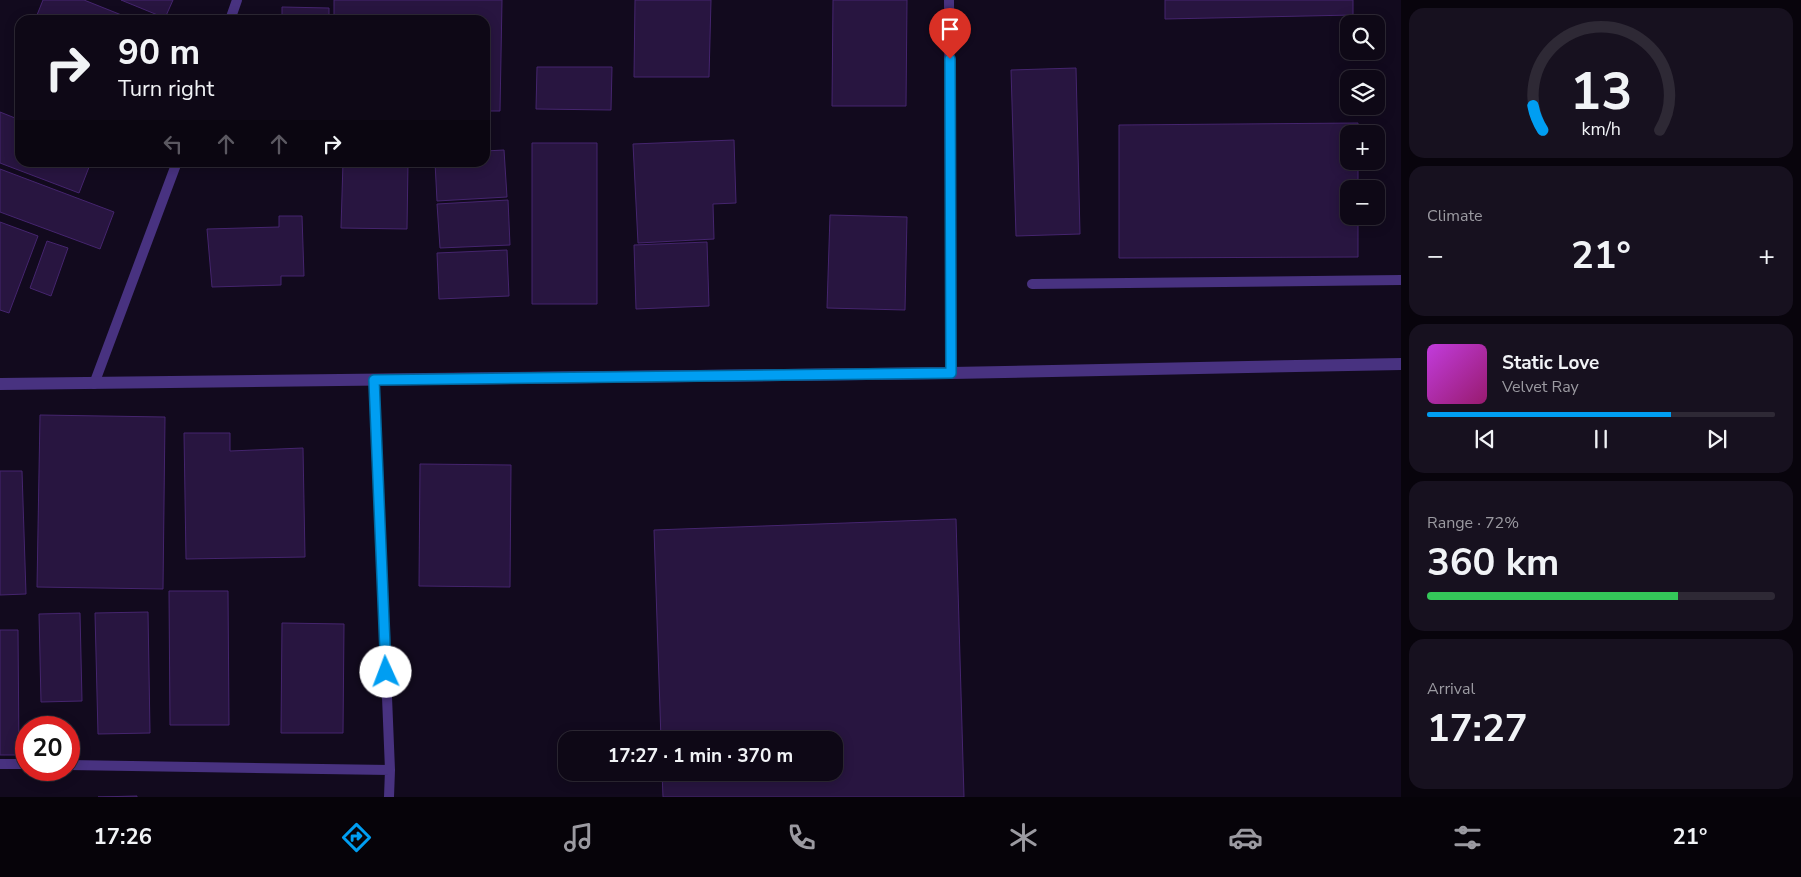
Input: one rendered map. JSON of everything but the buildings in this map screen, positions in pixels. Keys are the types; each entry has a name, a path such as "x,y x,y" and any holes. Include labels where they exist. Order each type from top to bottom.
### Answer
{"street":[{"path":"0,384 951,373 1401,364"}],"lane":[{"path":"232,15 237,0"},
{"path":"949,0 951,373"},
{"path":"94,384 175,167"},
{"path":"1032,284 1401,280"},
{"path":"374,380 390,770 389,797"},
{"path":"0,764 15,764"},
{"path":"80,764 390,770"}],"route":[{"path":"386,672 374,380 951,373 950,59"}]}
